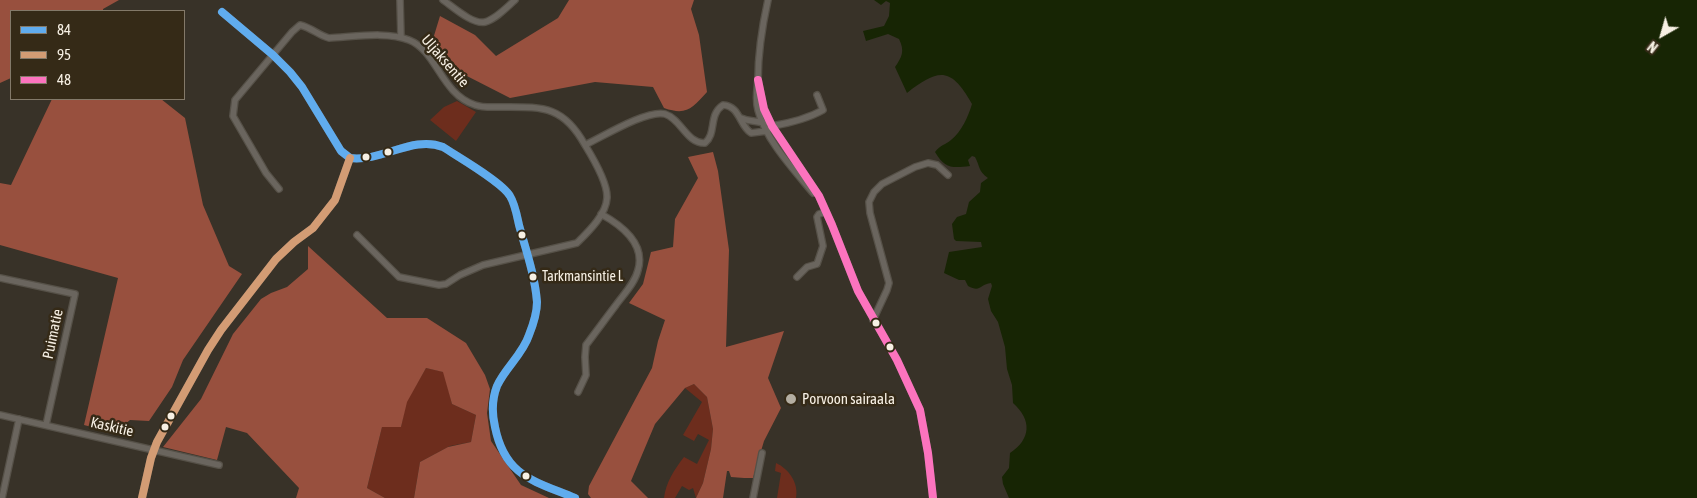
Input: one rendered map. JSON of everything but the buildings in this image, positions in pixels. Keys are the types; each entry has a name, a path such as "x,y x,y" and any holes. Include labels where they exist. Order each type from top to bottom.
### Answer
{"street":[{"path":"400,0 401,37"},
{"path":"443,0 463,14 475,20 485,22 515,0"},
{"path":"768,0 760,35 756,95 758,110 767,131 779,150 822,204"},
{"path":"222,12 273,56 302,87 341,151 350,158 380,154 424,143 433,143 443,147 502,186 511,196 531,267 537,303 535,318 528,338 496,387 493,401 493,421 498,442 505,456 515,468 534,482 575,498"},
{"name":"Uljaksentie","path":"279,189 266,173 233,116 235,100 300,25 309,27 320,36 329,38 386,36 410,40 419,46 450,87 464,100 476,106 536,107 548,109 563,116 585,145 606,186 607,199 601,214"},
{"path":"758,80 764,109 772,126 822,204 858,291 897,360 920,410 928,453 933,498"},
{"path":"585,145 651,114 664,114 670,117 692,138 700,143 705,143 708,140 714,115 721,107 729,106 741,118 747,120 762,121 772,126 782,125 813,116 823,110 817,95"},
{"path":"741,118 743,125 751,133 767,131 772,126"},
{"path":"142,498 154,450 217,335 276,260 324,216 335,200 350,158"},
{"path":"873,320 887,290 888,283 870,213 869,202 874,192 882,184 915,167 928,163 937,165 948,175"},
{"path":"797,277 807,267 816,264 819,259 823,246 817,217 819,214 826,212"},
{"path":"356,235 399,277 439,285 446,284 460,275 483,266 577,243 601,214 621,226 634,239 639,253 639,269 632,283 586,346 586,375 578,392"},
{"name":"Puimatie","path":"0,278 75,294 46,425"},
{"name":"Kaskitie","path":"0,415 219,465"},
{"path":"2,498 20,419"},
{"path":"753,498 762,453"}],"shaded area":[{"path":"0,0 119,0 103,10 10,10 10,78 0,83"},
{"path":"569,0 694,0 691,9 699,35 707,92 693,106 684,111 664,108 653,87 595,82 510,98 463,74 433,39 440,16 475,35 496,56 558,18"},
{"path":"874,0 1697,0 1697,498 1009,498 1002,477 1009,468 1010,453 1017,448 1025,436 1026,423 1024,416 1013,403 1012,385 1007,369 1005,347 998,322 991,311 988,299 992,286 991,283 976,289 972,288 968,286 965,280 959,280 944,273 949,252 982,247 981,242 956,241 952,224 957,217 966,214 969,202 980,192 981,183 988,178 981,171 975,157 972,156 968,160 970,166 954,167 942,162 935,152 958,132 972,104 957,83 944,75 928,79 907,93 895,67 902,54 899,39 888,34 866,41 863,31 884,26 889,16 890,3 886,1 881,5"},
{"path":"52,100 162,100 185,118 203,205 229,266 242,274 183,360 172,387 149,421 130,420 114,433 84,425 118,278 0,245 0,183 11,185"},
{"path":"457,101 476,112 456,141 430,120 444,107"},
{"path":"713,152 718,171 729,250 726,347 784,331 768,378 781,408 764,441 753,478 731,477 729,471 727,471 723,498 696,498 703,483 711,449 713,429 707,397 694,384 685,388 655,424 631,481 648,498 591,498 588,494 589,486 652,368 665,320 629,303 643,284 651,252 673,247 675,219 698,178 688,157"},
{"path":"308,246 387,318 427,318 466,343 485,375 490,389 487,413 491,441 521,485 549,498 414,498 420,462 448,447 471,442 476,415 452,404 443,372 426,368 407,402 401,427 382,427 367,488 385,498 296,498 299,488 247,433 226,427 217,460 163,447 201,399 233,334 261,299 287,287 308,269"},
{"path":"426,368 444,372 452,404 476,415 471,442 450,446 420,462 414,498 385,498 367,488 382,427 401,427 406,402"},
{"path":"694,384 707,397 713,429 711,449 703,483 696,498 693,488 689,490 682,486 675,498 664,498 671,476 684,457 697,464 709,440 698,434 694,441 683,435 702,402 685,388"},
{"path":"776,463 792,477 797,492 796,498 777,498 781,473 775,471"}],"transit line":[{"name":"84","path":"222,12 290,72 302,87 341,151 350,158 374,156 409,146 432,144 443,147 479,170 510,196 516,210 532,273 537,306 536,315 526,342 497,386 493,406 495,427 506,457 514,467 535,481 575,498"},
{"name":"48","path":"758,80 764,109 772,126 819,196 858,291 897,360 920,410 928,453 933,498"},
{"name":"95","path":"142,498 151,458 157,442 208,350 221,330 276,259 313,228 335,200 350,158"}],"place":[{"name":"Tarkmansintie L","path":"533,277"},
{"name":"Porvoon sairaala","path":"791,399"}]}
